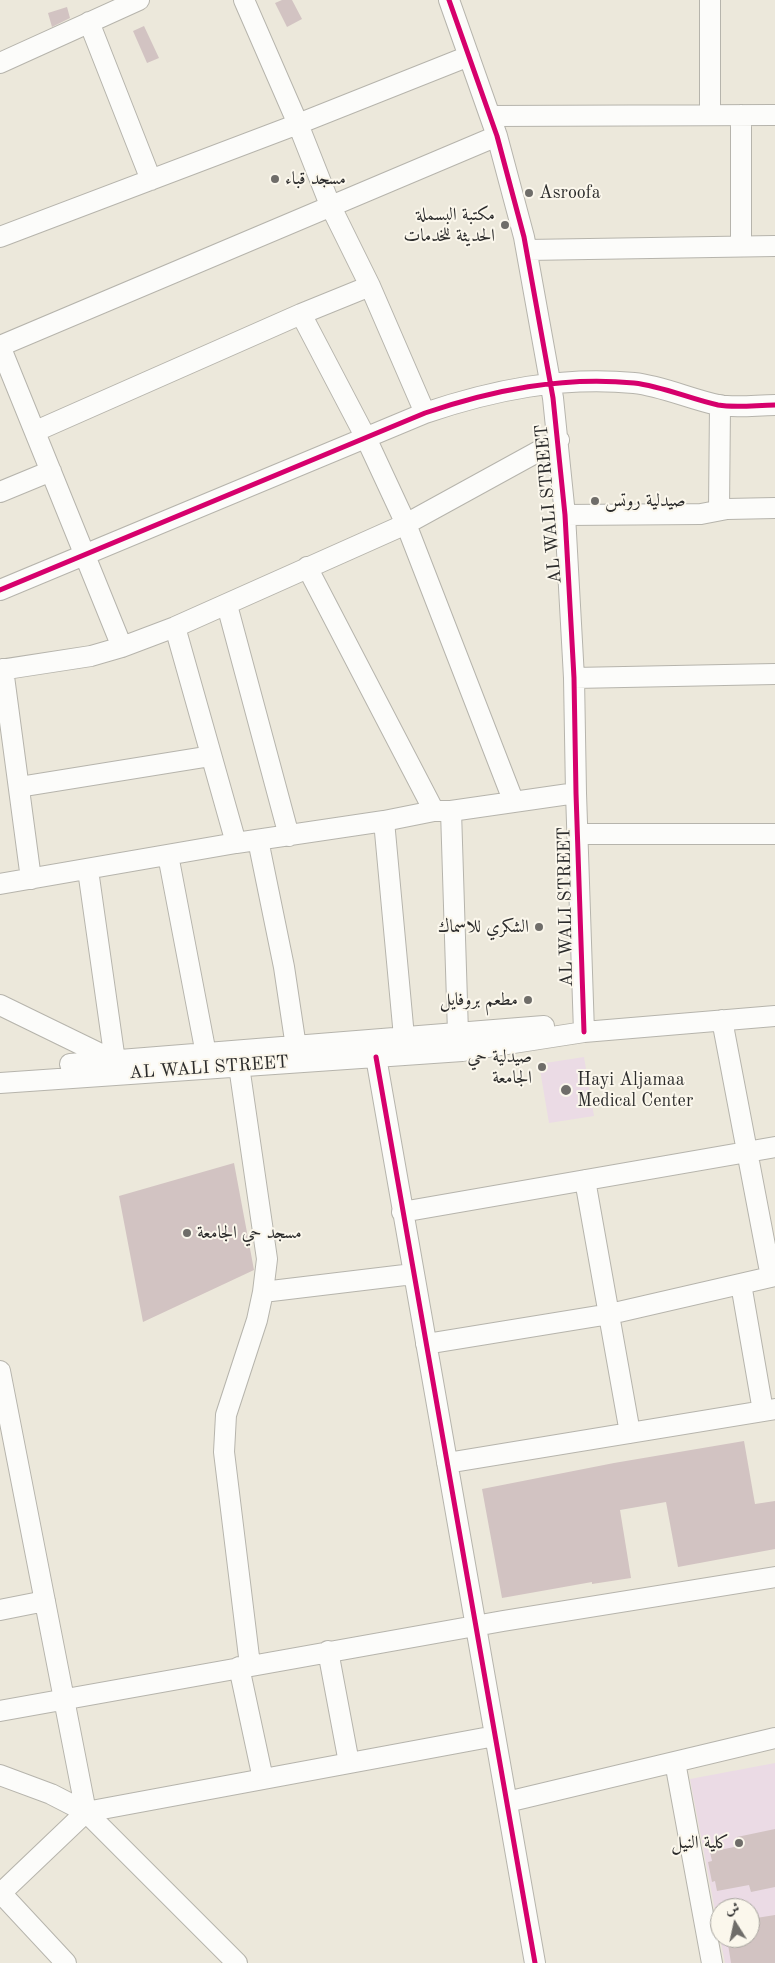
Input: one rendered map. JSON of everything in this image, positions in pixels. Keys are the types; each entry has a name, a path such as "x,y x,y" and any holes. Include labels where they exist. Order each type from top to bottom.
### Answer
{"street":[{"path":"0,63 139,0"},
{"path":"244,0 298,124 330,205 370,286 425,413"},
{"name":"AL WALI STREET","path":"449,0 497,136 528,250 559,440 574,678 584,1026"},
{"path":"710,0 710,115"},
{"path":"89,22 151,180"},
{"path":"0,237 298,124 469,56"},
{"path":"741,115 741,246"},
{"path":"490,116 775,115"},
{"path":"122,648 86,554 0,346 497,136"},
{"path":"528,250 775,246"},
{"path":"36,431 301,314 370,286"},
{"path":"301,314 366,438 406,524 512,800"},
{"path":"0,590 425,413 521,386 551,382 634,383 720,405 775,405"},
{"path":"719,510 720,405"},
{"path":"31,879 2,669 91,656 122,648 175,627 406,524 559,440"},
{"path":"0,492 51,471"},
{"path":"565,515 701,514 719,510 775,508"},
{"path":"307,568 443,811 458,1033"},
{"path":"227,605 290,836"},
{"path":"175,627 236,843"},
{"path":"574,678 775,674"},
{"path":"19,787 212,756"},
{"path":"0,884 236,843 512,800 576,792"},
{"path":"384,821 404,1037"},
{"path":"578,834 775,834"},
{"path":"258,840 284,966 296,1047"},
{"path":"168,855 206,1054"},
{"path":"88,870 115,1061"},
{"name":"AL WALI STREET","path":"0,1083 470,1050 584,1026 775,1004"},
{"path":"0,1005 115,1061"},
{"name":"AL WALI STREET","path":"0,1069 530,1028 775,1016"},
{"path":"426,1344 610,1314 773,1277 722,1020"},
{"path":"376,1057 535,1963"},
{"path":"239,1066 268,1259 264,1292 226,1415 224,1452 245,1666 263,1779"},
{"path":"402,1212 775,1148"},
{"path":"585,1180 630,1433"},
{"path":"264,1292 413,1274"},
{"path":"447,1463 769,1410 741,1284"},
{"path":"1,1382 86,1812"},
{"path":"0,1711 476,1625 775,1578"},
{"path":"0,1610 45,1601"},
{"path":"328,1652 349,1763"},
{"path":"66,1963 1,1893 86,1812 495,1736"},
{"path":"507,1802 775,1738"},
{"path":"675,1762 712,1963"},
{"path":"0,1775 51,1794 86,1812 237,1963"}],"shaded area":[{"name":"Hayi Aljamaa Medical Center","path":"584,1057 594,1116 549,1123 539,1064"},
{"name":"كلية النيل","path":"775,1763 775,1963 725,1963 722,1948 760,1948 760,1898 713,1898 690,1779"}],"building":[{"path":"282,0 292,0 302,19 287,27 275,3"},
{"path":"67,7 70,18 52,27 48,13"},
{"path":"144,26 159,58 147,63 133,31"},
{"name":"مسجد حي الجامعة","path":"234,1163 254,1270 143,1322 119,1196"},
{"path":"744,1441 755,1504 775,1501 775,1549 678,1567 666,1502 620,1510 631,1578 592,1584 592,1582 502,1598 482,1489 614,1463"},
{"name":"كلية النيل","path":"775,1829 775,1887 751,1892 749,1885 717,1891 715,1881 712,1882 708,1862 712,1861 710,1852 739,1846 737,1837"},
{"path":"775,1915 775,1963 731,1963 729,1948 760,1948 760,1917"}],"cycle path":[{"path":"449,0 497,136 524,237 553,398 565,515 574,678 584,1032"},
{"path":"0,590 425,413 476,398 554,383 607,381 644,385 718,405 775,405"},
{"path":"376,1057 535,1963"}],"place":[{"name":"مسجد قباء","path":"275,179"},
{"name":"Asroofa","path":"529,193"},
{"name":"مكتبة البسملة الحديثة للخدمات","path":"505,225"},
{"name":"صيدلية روتس","path":"595,501"},
{"name":"الشكري للاسماك","path":"539,927"},
{"name":"مطعم بروفايل","path":"528,1000"},
{"name":"صيدلية حي الجامعة","path":"542,1067"},
{"name":"Hayi Aljamaa Medical Center","path":"566,1090"},
{"name":"مسجد حي الجامعة","path":"187,1233"},
{"name":"كلية النيل","path":"739,1843"}]}
